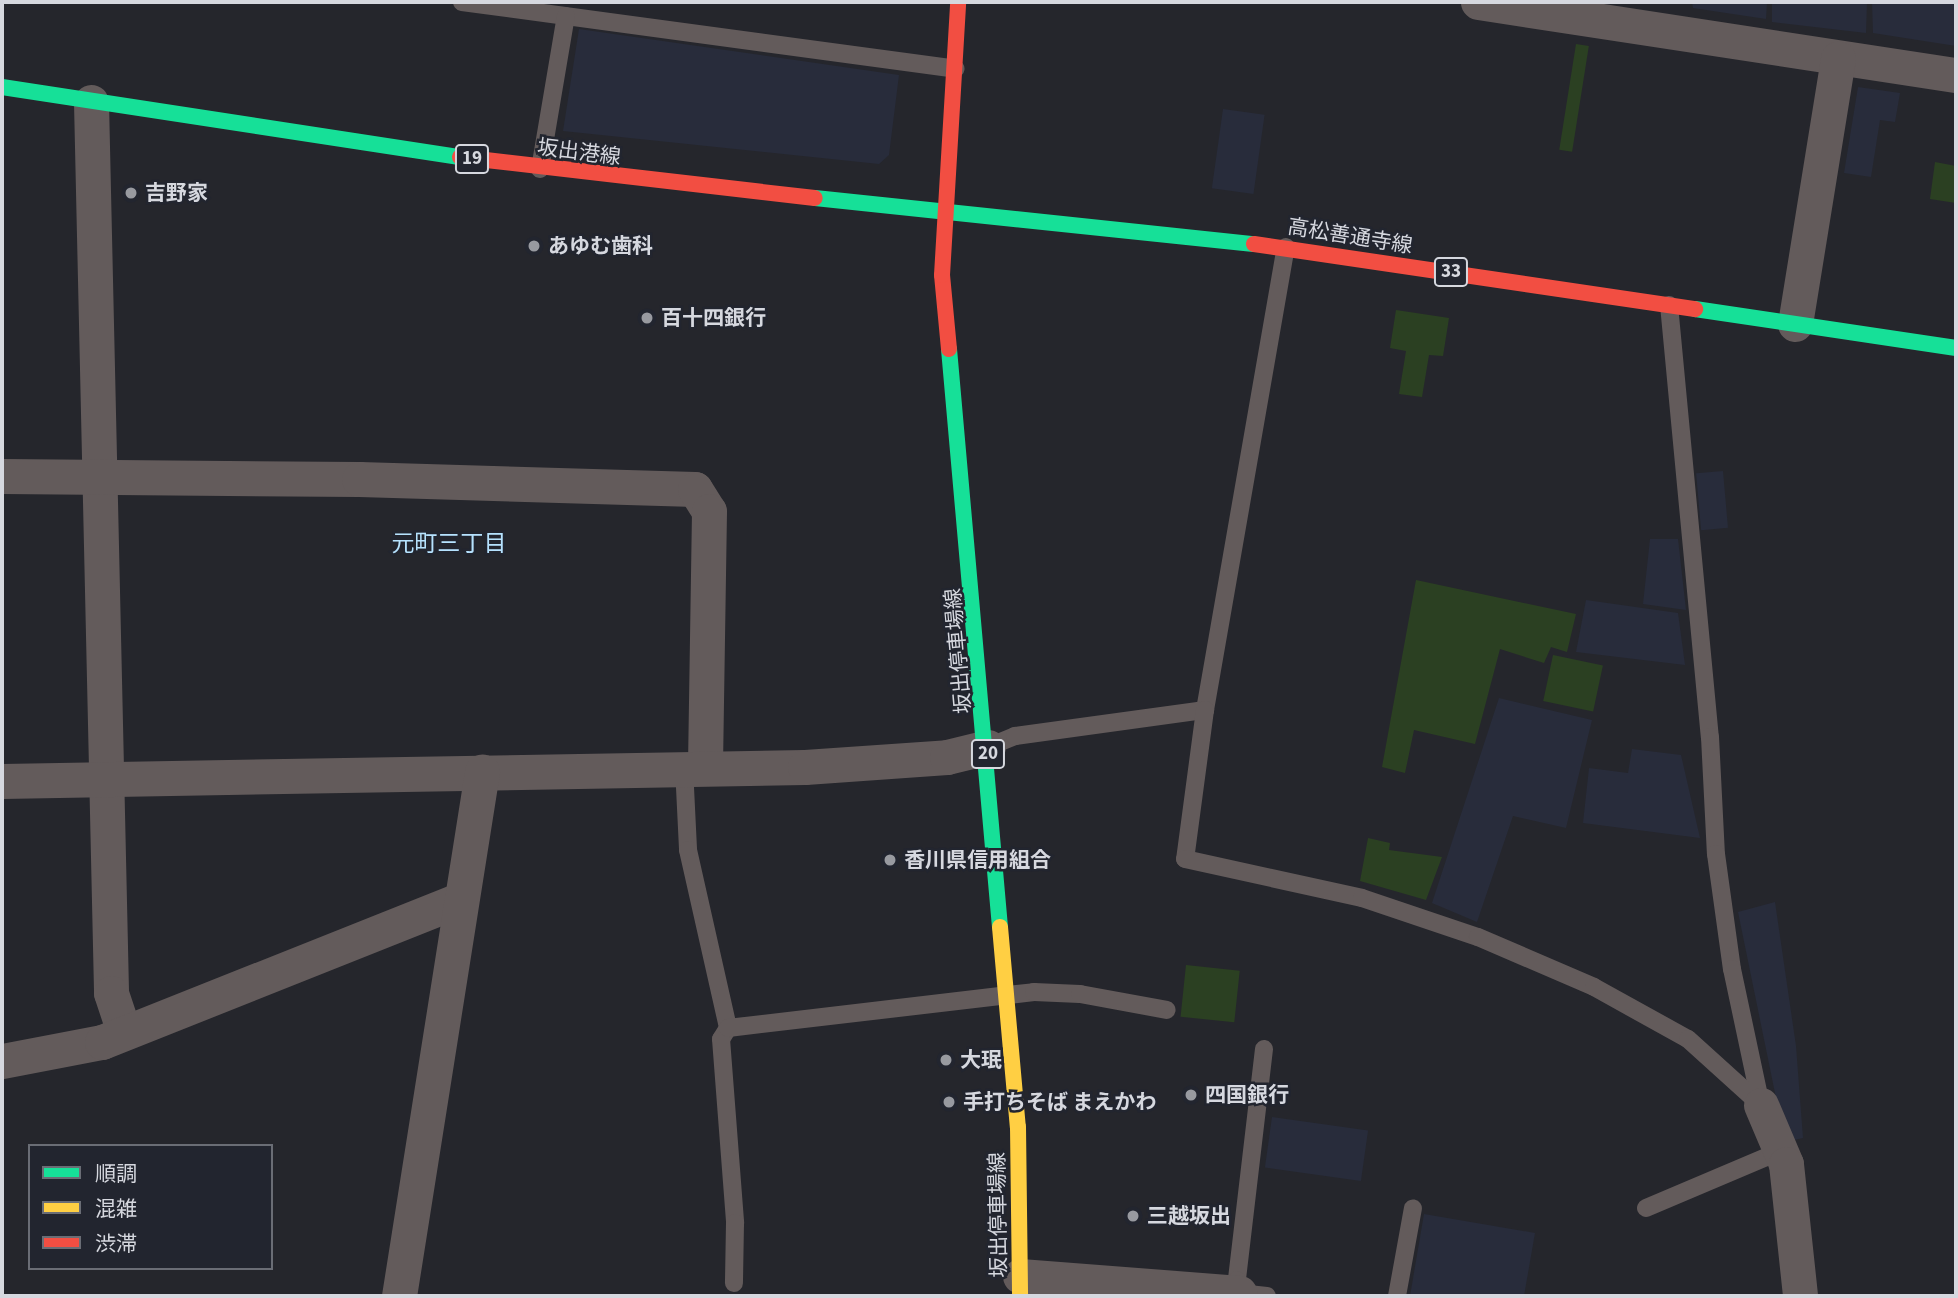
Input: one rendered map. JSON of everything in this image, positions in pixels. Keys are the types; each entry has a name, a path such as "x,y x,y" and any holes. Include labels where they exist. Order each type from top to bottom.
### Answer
{"main road":[{"path":"944,213 958,2"},
{"name":"坂出港線","path":"2,87 540,169 944,213"},
{"name":"高松善通寺線","path":"944,213 1286,247 1956,348"},
{"name":"坂出停車場線","path":"944,213 942,275 988,747 1004,997 1018,1127 1020,1286"}],"street":[{"path":"1478,2 1956,75"},
{"path":"1795,324 1838,58"},
{"path":"91,102 102,478 111,993 124,1032"},
{"path":"2,476 359,479 695,489 709,511 695,767"},
{"path":"2,781 805,766 947,757 988,747"},
{"path":"399,1296 482,772"},
{"path":"2,1061 102,1042 461,899"},
{"path":"1760,1105 1780,1152 1794,1216 1800,1296"},
{"path":"1020,1286 1253,1295"}],"lane":[{"path":"462,2 955,69"},
{"path":"540,169 566,16"},
{"path":"1286,247 1205,710 1185,859 1363,898 1478,937 1594,987 1688,1039 1760,1105"},
{"path":"1669,305 1710,737 1716,854 1732,969 1760,1105"},
{"path":"988,747 1016,736 1205,710"},
{"path":"695,767 688,850 728,1028 721,1039 735,1223 734,1283"},
{"path":"728,1028 1034,992 1080,994 1167,1010"},
{"path":"1253,1295 1237,1280 1264,1049"},
{"path":"1646,1208 1780,1152"},
{"path":"1397,1296 1413,1208"}],"shaded area":[{"path":"1692,2 1767,2 1766,19 1693,8"},
{"path":"1772,2 1867,2 1866,33 1772,22"},
{"path":"1872,2 1956,2 1956,46 1873,33"},
{"path":"579,29 899,75 889,155 879,164 563,131"},
{"path":"1858,87 1900,93 1895,122 1880,120 1871,177 1844,173"},
{"path":"1223,109 1265,115 1253,194 1212,188"},
{"path":"1723,471 1728,528 1701,530 1696,473"},
{"path":"1650,539 1678,539 1686,610 1643,604"},
{"path":"1586,600 1678,613 1685,665 1576,652"},
{"path":"1499,698 1592,720 1566,828 1513,816 1477,922 1432,903"},
{"path":"1632,749 1681,755 1700,838 1583,823 1589,768 1628,773"},
{"path":"1775,902 1796,1046 1803,1138 1785,1142 1738,912"},
{"path":"1272,1117 1368,1130 1361,1181 1265,1168"},
{"path":"1424,1214 1535,1233 1524,1296 1410,1296"}],"green space":[{"path":"1576,44 1589,46 1572,152 1559,150"},
{"path":"1935,162 1956,166 1956,203 1930,199"},
{"path":"1396,310 1449,318 1443,356 1429,355 1422,397 1399,394 1406,351 1390,348"},
{"path":"1416,580 1576,614 1567,652 1551,647 1544,663 1500,649 1475,744 1414,730 1405,773 1382,767"},
{"path":"1553,655 1603,666 1593,712 1543,701"},
{"path":"1368,838 1390,843 1389,850 1442,857 1426,900 1360,881"},
{"path":"1186,965 1240,971 1234,1022 1181,1017"}],"traffic: fast":[{"path":"2,87 460,157"},
{"path":"815,198 1254,244"},
{"path":"1695,309 1956,348"},
{"path":"949,349 1000,927"}],"traffic: slow":[{"path":"1000,927 1018,1127 1020,1296"}],"traffic: jam":[{"path":"949,349 942,275 958,2"},
{"path":"460,157 815,198"},
{"path":"1254,244 1695,309"}],"place":[{"name":"吉野家","path":"131,193"},
{"name":"あゆむ歯科","path":"534,246"},
{"name":"百十四銀行","path":"647,318"},
{"name":"香川県信用組合","path":"890,860"},
{"name":"大珉","path":"946,1060"},
{"name":"四国銀行","path":"1191,1095"},
{"name":"手打ちそば まえかわ","path":"949,1102"},
{"name":"三越坂出","path":"1133,1216"}],"district":[{"name":"元町三丁目","path":"449,544"}]}
